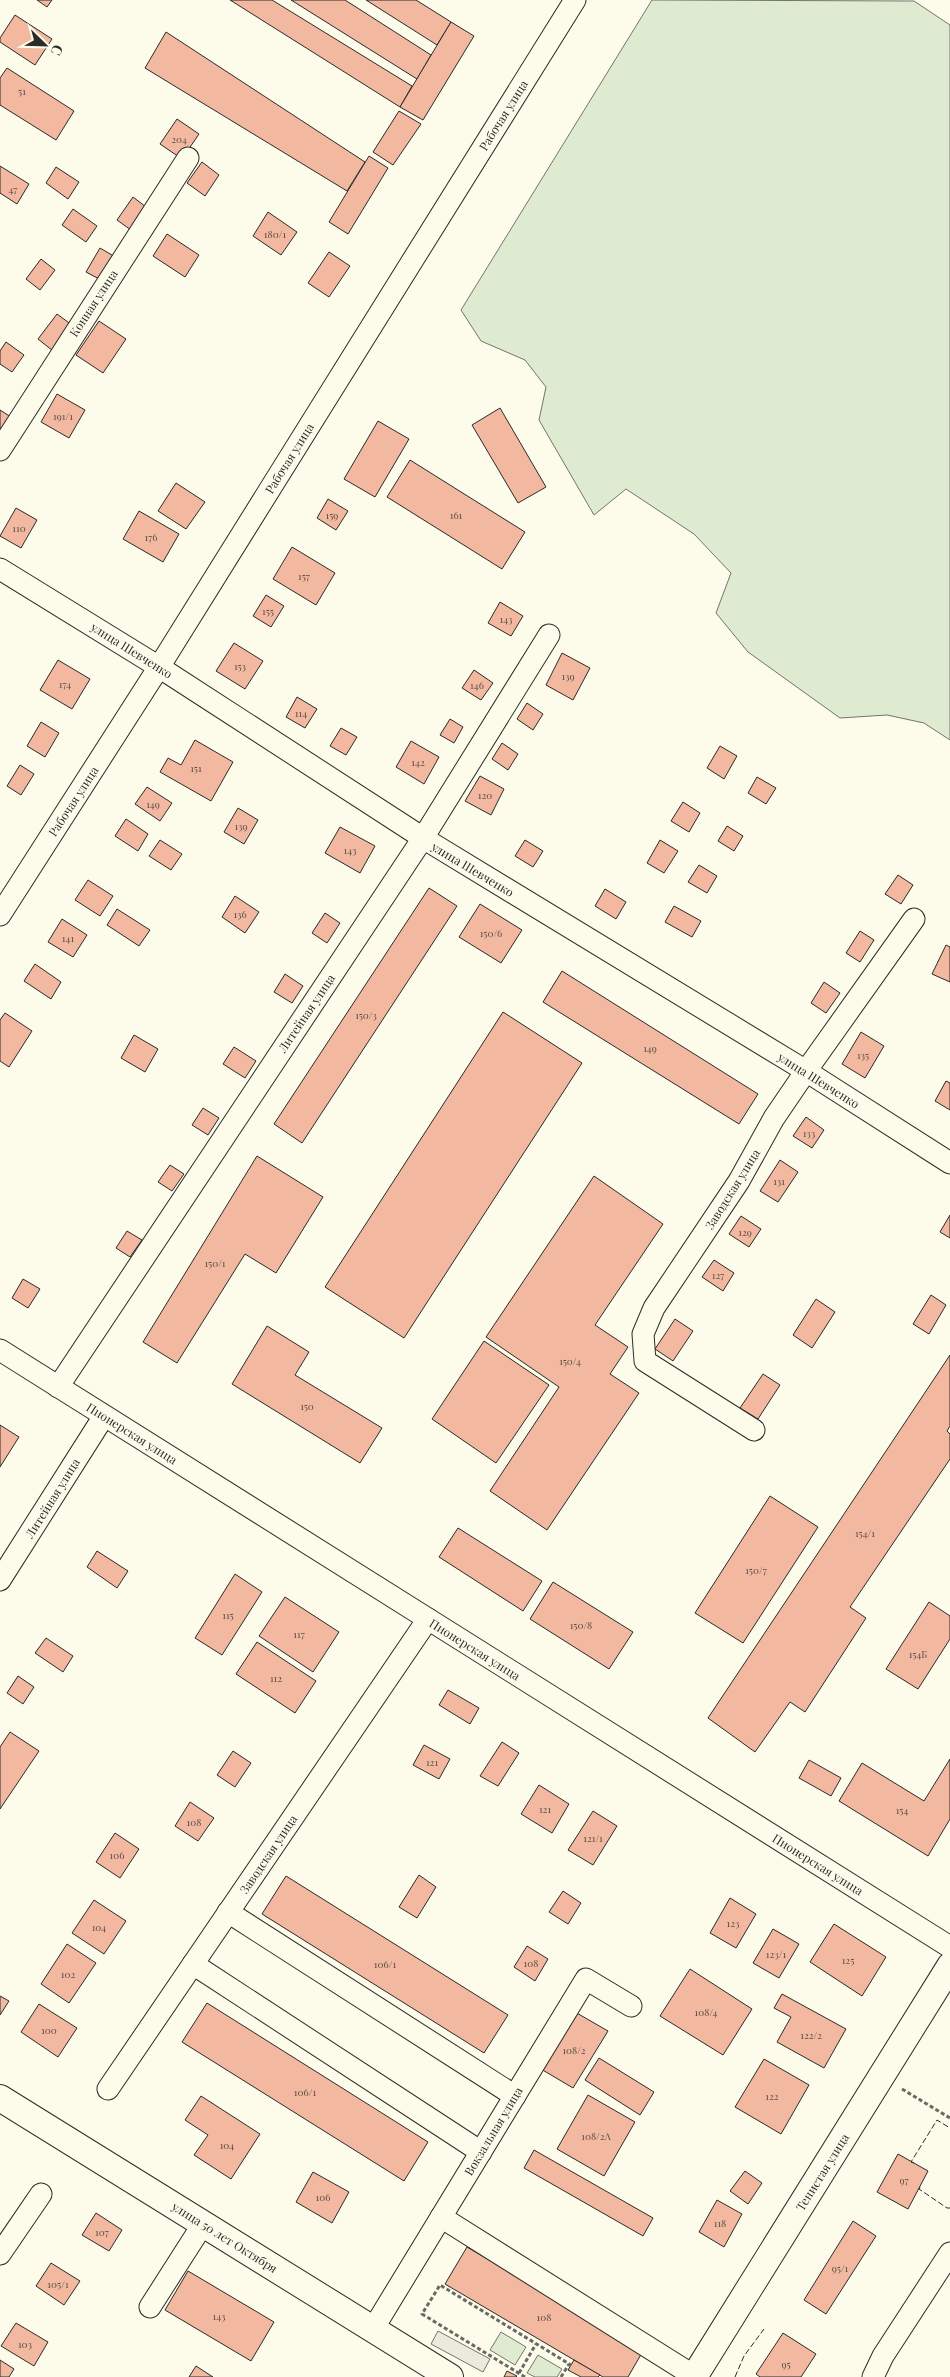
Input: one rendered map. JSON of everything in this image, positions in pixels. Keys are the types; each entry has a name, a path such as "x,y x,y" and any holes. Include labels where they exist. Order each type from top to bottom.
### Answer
{"main road":[{"name":"Тенистая улица","path":"694,2377 950,1966"},
{"name":"улица 50 лет Октября","path":"0,2098 450,2377"}],"street":[{"name":"Рабочая улица","path":"0,915 159,666 575,0"},
{"name":"Конная улица","path":"0,450 188,158"},
{"name":"улица Шевченко","path":"0,569 159,666 423,838 806,1071 950,1163"},
{"name":"Литейная улица","path":"58,1387 423,838 549,636"},
{"name":"Заводская улица","path":"754,1430 645,1361 643,1334 654,1308 739,1180 774,1118 914,919"},
{"name":"Пионерская улица","path":"0,1350 950,1947"},
{"name":"Литейная улица","path":"0,1580 104,1416"},
{"name":"Заводская улица","path":"108,2089 428,1619"},
{"path":"228,1912 515,2096"},
{"path":"193,1964 481,2152"},
{"name":"Вокзальная улица","path":"373,2329 586,1979 631,2006"},
{"path":"0,2254 40,2194"},
{"path":"441,2217 694,2377"},
{"path":"150,2307 203,2224"},
{"path":"874,2377 882,2356 950,2253"}],"path":[{"path":"902,2089 950,2118"},
{"path":"525,2377 422,2314 440,2285 570,2365 561,2377"},
{"path":"519,2373 536,2344"}],"green space":[{"path":"652,0 914,1 950,25 950,740 924,723 887,715 840,718 748,652 716,613 731,573 694,534 626,489 594,515 539,420 546,387 525,360 481,341 461,310"},
{"path":"501,2332 526,2347 515,2365 490,2350"},
{"path":"538,2355 562,2369 557,2377 535,2377 527,2373"}],"shaded area":[{"path":"438,2331 490,2359 483,2372 431,2344"}],"building":[{"path":"37,0 52,0 47,7"},
{"path":"230,0 272,0 412,86 400,107"},
{"path":"291,0 345,0 431,55 417,79"},
{"path":"366,0 416,0 451,22 437,45"},
{"path":"15,15 52,39 35,65 0,42 0,38"},
{"path":"451,22 474,36 423,120 400,107"},
{"path":"166,32 365,162 347,191 145,68"},
{"path":"7,68 74,111 56,140 0,105 0,78"},
{"path":"399,111 421,124 393,165 373,152"},
{"path":"177,119 199,134 182,159 160,144"},
{"path":"369,156 388,168 348,234 329,222"},
{"path":"202,162 219,175 205,196 187,183"},
{"path":"0,166 29,184 17,204 0,193"},
{"path":"56,167 79,182 68,199 46,183"},
{"path":"133,197 146,207 131,230 117,220"},
{"path":"73,209 97,226 86,242 62,225"},
{"path":"268,212 297,232 281,255 253,236"},
{"path":"167,234 199,255 185,277 153,256"},
{"path":"100,248 117,258 103,281 86,272"},
{"path":"329,252 350,266 329,297 308,283"},
{"path":"41,259 55,270 40,290 26,279"},
{"path":"57,314 72,325 53,351 38,339"},
{"path":"99,321 126,339 103,373 76,355"},
{"path":"6,342 24,355 12,372 0,364 0,351"},
{"path":"57,394 85,410 69,438 41,422"},
{"path":"500,408 546,487 518,503 472,425"},
{"path":"0,410 11,417 0,433"},
{"path":"378,421 409,439 375,497 344,479"},
{"path":"410,460 525,532 502,569 387,497"},
{"path":"176,483 205,502 186,529 158,511"},
{"path":"328,499 348,511 336,530 317,518"},
{"path":"16,508 37,520 21,548 0,536"},
{"path":"139,511 179,534 163,562 123,539"},
{"path":"292,547 335,573 316,605 273,579"},
{"path":"266,595 284,606 271,627 253,616"},
{"path":"500,602 523,616 511,636 488,623"},
{"path":"234,643 263,661 245,689 216,671"},
{"path":"562,653 590,668 573,700 546,685"},
{"path":"58,660 90,679 72,709 40,690"},
{"path":"474,670 493,683 481,700 462,688"},
{"path":"297,697 317,709 305,728 286,717"},
{"path":"527,703 543,714 533,730 517,719"},
{"path":"450,719 463,727 454,743 440,735"},
{"path":"41,722 59,733 45,757 27,746"},
{"path":"341,728 357,737 346,755 330,746"},
{"path":"195,740 233,762 211,801 160,772 168,758 181,765"},
{"path":"411,741 439,757 424,784 396,767"},
{"path":"502,743 518,754 508,770 492,759"},
{"path":"720,746 737,756 724,779 707,768"},
{"path":"20,765 34,774 21,795 7,786"},
{"path":"480,776 504,789 491,815 465,801"},
{"path":"757,777 776,788 766,804 748,793"},
{"path":"147,787 172,803 160,821 135,804"},
{"path":"683,802 700,813 689,832 671,821"},
{"path":"238,808 258,820 244,844 224,832"},
{"path":"126,819 148,834 138,851 115,836"},
{"path":"727,826 743,836 734,851 718,841"},
{"path":"340,827 375,846 360,873 325,853"},
{"path":"160,840 182,854 171,870 149,856"},
{"path":"525,840 543,851 533,867 515,856"},
{"path":"660,840 678,851 664,873 647,863"},
{"path":"699,865 717,876 707,893 688,882"},
{"path":"898,875 913,885 901,904 885,894"},
{"path":"88,880 113,896 100,916 75,900"},
{"path":"429,888 457,906 302,1143 274,1124"},
{"path":"605,889 626,902 616,919 595,906"},
{"path":"235,896 259,912 245,933 222,917"},
{"path":"480,904 522,930 501,963 459,937"},
{"path":"674,906 701,921 692,937 665,922"},
{"path":"117,909 150,930 139,946 107,925"},
{"path":"325,913 340,923 327,943 312,933"},
{"path":"62,919 87,935 73,957 48,942"},
{"path":"860,931 874,940 860,962 846,953"},
{"path":"946,945 950,947 950,982 932,974"},
{"path":"35,964 61,982 51,999 24,981"},
{"path":"562,971 758,1094 739,1124 543,1002"},
{"path":"285,974 303,986 292,1003 274,992"},
{"path":"824,982 840,993 826,1013 811,1003"},
{"path":"503,1012 582,1063 404,1338 325,1287"},
{"path":"5,1013 32,1031 9,1067 0,1061 0,1020"},
{"path":"861,1032 884,1046 865,1078 842,1064"},
{"path":"134,1035 158,1049 145,1072 121,1058"},
{"path":"234,1047 256,1061 245,1078 223,1064"},
{"path":"946,1081 950,1083 950,1110 935,1101"},
{"path":"203,1108 219,1118 208,1135 192,1125"},
{"path":"806,1117 824,1130 812,1148 793,1136"},
{"path":"257,1156 323,1197 276,1273 245,1254 177,1363 143,1342"},
{"path":"780,1160 798,1172 778,1202 760,1191"},
{"path":"170,1165 184,1174 172,1191 158,1182"},
{"path":"594,1176 663,1224 595,1325 628,1347 610,1374 639,1393 547,1530 490,1491 559,1387 486,1337"},
{"path":"950,1215 950,1238 940,1232"},
{"path":"741,1216 761,1229 749,1247 729,1234"},
{"path":"127,1231 142,1240 130,1257 116,1248"},
{"path":"714,1260 734,1273 723,1291 702,1277"},
{"path":"23,1279 40,1289 28,1308 12,1298"},
{"path":"931,1295 946,1305 929,1334 913,1324"},
{"path":"816,1299 835,1312 812,1348 793,1335"},
{"path":"675,1319 693,1331 673,1361 655,1349"},
{"path":"267,1326 309,1352 295,1375 382,1428 360,1463 232,1384"},
{"path":"484,1341 549,1385 496,1463 432,1419"},
{"path":"950,1355 950,1426 947,1431 950,1434 950,1459 850,1607 866,1618 805,1712 790,1702 755,1752 708,1718"},
{"path":"763,1374 780,1385 758,1419 740,1408"},
{"path":"0,1425 19,1437 0,1467"},
{"path":"770,1496 818,1527 743,1643 695,1613"},
{"path":"458,1528 542,1581 523,1611 439,1557"},
{"path":"97,1551 128,1571 117,1588 87,1567"},
{"path":"235,1574 262,1592 222,1655 195,1638"},
{"path":"553,1582 633,1632 609,1669 530,1619"},
{"path":"285,1597 339,1632 313,1672 259,1636"},
{"path":"929,1602 950,1616 950,1639 918,1689 886,1669"},
{"path":"46,1638 73,1656 63,1672 35,1653"},
{"path":"257,1642 316,1681 295,1713 236,1674"},
{"path":"18,1676 34,1687 23,1704 7,1693"},
{"path":"448,1690 479,1708 470,1724 439,1705"},
{"path":"10,1732 39,1751 0,1809 0,1747"},
{"path":"502,1742 519,1753 498,1786 480,1776"},
{"path":"424,1745 450,1759 439,1779 413,1765"},
{"path":"233,1751 251,1763 235,1787 217,1775"},
{"path":"950,1759 950,1819 928,1856 839,1801 862,1763 924,1801"},
{"path":"809,1760 841,1778 831,1796 799,1778"},
{"path":"539,1785 569,1804 552,1833 521,1814"},
{"path":"190,1802 214,1818 198,1841 175,1826"},
{"path":"593,1811 617,1826 593,1865 568,1850"},
{"path":"115,1833 139,1849 120,1878 96,1862"},
{"path":"419,1875 436,1887 417,1918 399,1907"},
{"path":"286,1876 508,2015 484,2053 262,1914"},
{"path":"563,1891 581,1903 568,1924 549,1912"},
{"path":"730,1898 756,1914 736,1948 710,1933"},
{"path":"94,1900 126,1921 104,1954 72,1933"},
{"path":"834,1924 886,1957 862,1996 810,1962"},
{"path":"773,1929 799,1944 779,1978 753,1963"},
{"path":"67,1944 96,1963 69,2003 41,1984"},
{"path":"527,1946 548,1959 535,1981 514,1967"},
{"path":"690,1969 752,2009 723,2055 660,2016"},
{"path":"782,1994 846,2029 824,2068 777,2042 791,2017 774,2008"},
{"path":"0,1996 9,2001 0,2015"},
{"path":"207,2003 428,2142 404,2181 182,2042"},
{"path":"39,2004 77,2028 58,2057 21,2032"},
{"path":"575,2012 608,2031 573,2088 541,2069"},
{"path":"599,2058 654,2092 640,2115 585,2080"},
{"path":"764,2059 809,2085 781,2134 735,2107"},
{"path":"588,2095 635,2122 604,2176 557,2149"},
{"path":"201,2096 260,2134 231,2179 194,2155 208,2135 185,2120"},
{"path":"534,2150 653,2218 643,2236 524,2168"},
{"path":"898,2154 928,2171 908,2209 877,2192"},
{"path":"745,2171 762,2183 748,2204 730,2191"},
{"path":"313,2172 349,2192 332,2223 296,2202"},
{"path":"717,2200 742,2214 724,2247 699,2232"},
{"path":"96,2213 122,2230 109,2251 82,2235"},
{"path":"853,2221 876,2236 826,2314 804,2300"},
{"path":"467,2247 643,2351 628,2377 603,2377 445,2284"},
{"path":"51,2263 80,2281 64,2305 36,2286"},
{"path":"188,2271 274,2322 251,2361 165,2310"},
{"path":"16,2323 48,2342 34,2366 1,2346"},
{"path":"783,2333 816,2354 801,2377 760,2377 756,2374"},
{"path":"0,2360 14,2369 9,2377 0,2377"},
{"path":"574,2360 600,2375 598,2377 581,2377 568,2370"},
{"path":"196,2366 213,2377 189,2377"},
{"path":"507,2371 517,2376 504,2377"}],"fence":[{"path":"914,2163 911,2162 937,2120 950,2128"},
{"path":"920,2187 919,2189 947,2208 950,2208"},
{"path":"735,2377 744,2356 764,2329"}]}
